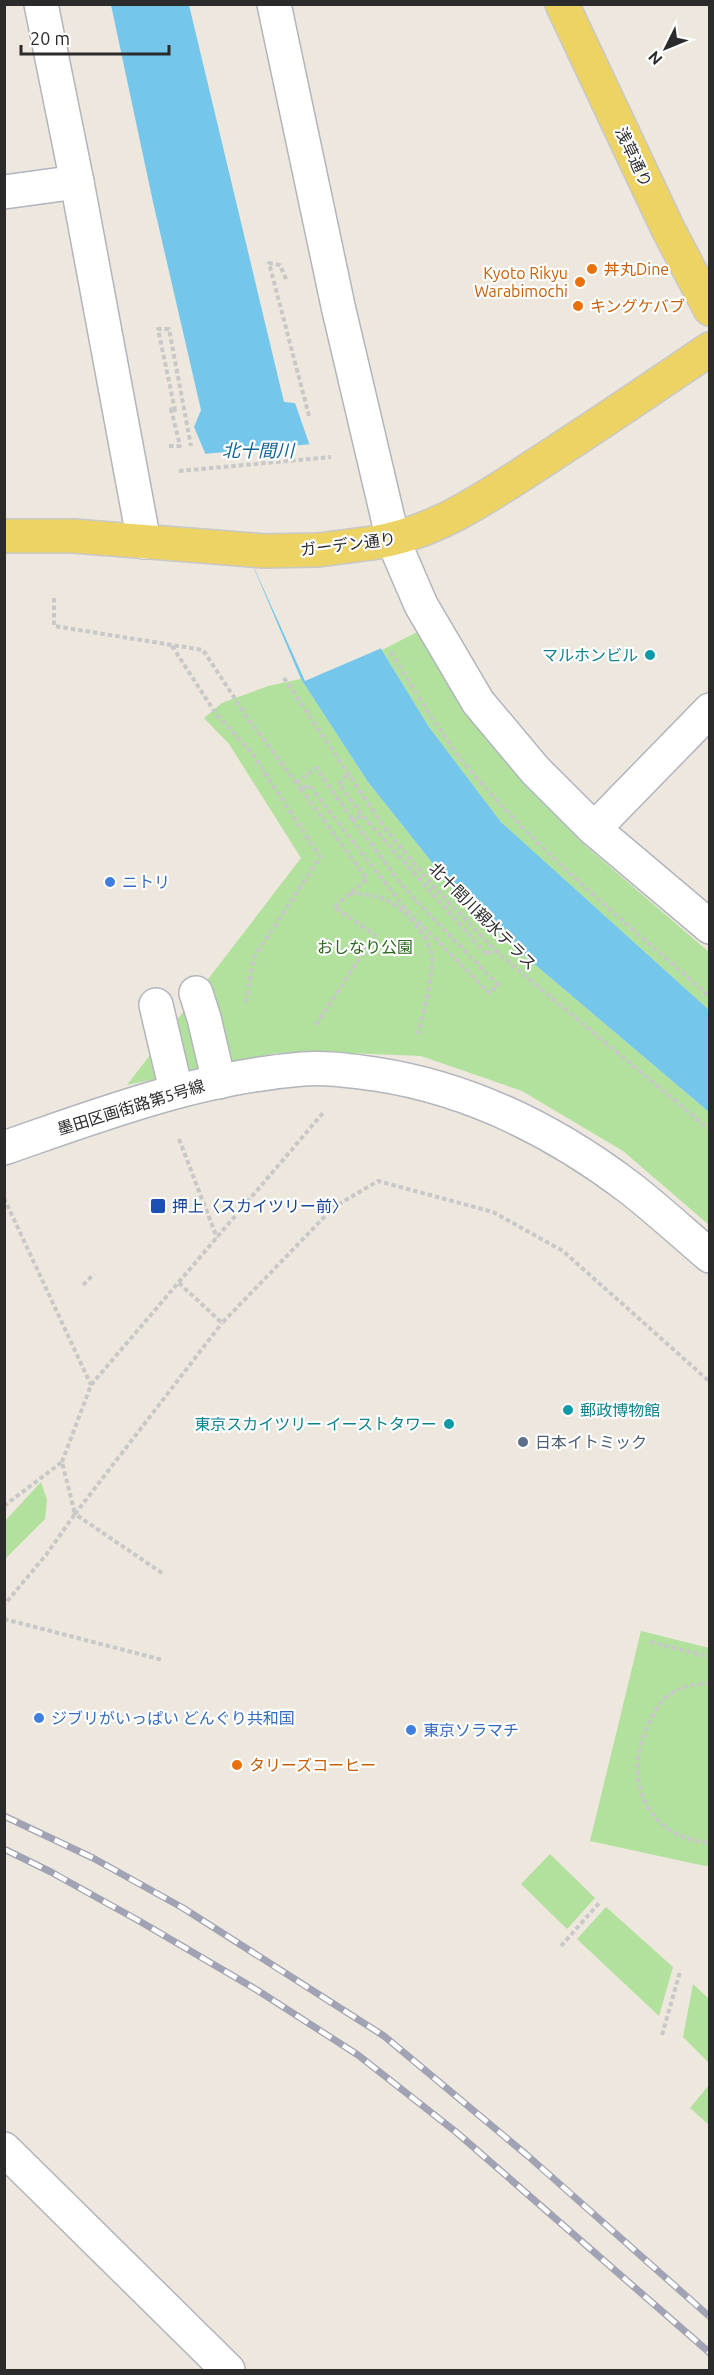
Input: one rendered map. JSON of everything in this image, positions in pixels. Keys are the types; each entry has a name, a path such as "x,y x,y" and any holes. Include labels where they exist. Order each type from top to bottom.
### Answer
{"main road":[{"name":"浅草通り","path":"562,4 668,229 710,309"},
{"name":"ガーデン通り","path":"4,536 73,536 264,551 318,550 383,542 424,530 470,507 621,410 710,349"}],"street":[{"path":"41,4 77,182 144,542"},
{"path":"274,4 338,306 383,542 478,702 535,770 594,829 710,927"},
{"path":"4,192 77,182"},
{"path":"594,829 709,711"},
{"path":"196,993 219,1082"},
{"path":"156,1005 176,1090"},
{"name":"墨田区画街路第5号線","path":"4,1148 176,1090 219,1082 305,1068 402,1078 460,1095 519,1118 576,1151 630,1188 710,1256"},
{"path":"4,2149 228,2370"}],"path":[{"path":"287,284 280,265 268,263 309,416"},
{"path":"166,446 180,446 171,409 175,410 158,328 169,329 191,446"},
{"path":"179,471 331,457"},
{"path":"54,598 54,626 203,650 249,720 367,879 334,908 375,935 311,1032"},
{"path":"172,645 216,714 252,753 320,857 253,959 246,1004"},
{"name":"北十間川親水テラス","path":"284,678 384,827 433,886 494,948 710,1130"},
{"path":"296,783 316,768 405,889 498,985 489,993 398,907 383,898 349,893"},
{"path":"347,775 339,784 362,815 487,955 494,948"},
{"path":"301,789 309,785 417,923 429,948 432,958 429,988 418,1034"},
{"path":"353,820 362,815"},
{"path":"4,1506 62,1462 91,1385 325,1110"},
{"path":"178,1139 217,1238"},
{"path":"4,1605 46,1555 222,1323 334,1207 378,1181 493,1212 563,1251 710,1382"},
{"path":"4,1198 91,1385"},
{"path":"83,1285 94,1274"},
{"path":"179,1284 222,1323"},
{"path":"62,1462 75,1514 162,1573"},
{"path":"4,1619 163,1660"},
{"path":"650,1642 710,1657"},
{"path":"710,1683 685,1686 670,1694 658,1706 643,1736 636,1769 645,1804 662,1824 677,1835 697,1842 710,1843"},
{"path":"561,1946 600,1902"},
{"path":"662,2035 680,1972"}],"green space":[{"path":"421,630 443,670 507,764 581,842 709,952 709,1010 501,822 429,727 382,650"},
{"name":"おしなり公園","path":"301,679 368,782 442,875 507,941 709,1112 709,1225 623,1151 522,1091 421,1056 324,1052 277,1053 127,1085 301,858 229,744 204,718 222,703 268,686"},
{"path":"41,1482 47,1500 45,1519 5,1559 5,1521"},
{"path":"641,1631 709,1648 709,1865 590,1841"},
{"path":"550,1854 595,1898 567,1929 521,1884"},
{"path":"606,1907 673,1967 659,2016 577,1939"},
{"path":"693,1984 709,1999 709,2063 683,2037"},
{"path":"709,2085 709,2125 690,2108"}],"water":[{"name":"北十間川","path":"111,5 189,5 284,402 295,403 380,647 429,727 501,822 709,1010 709,1112 507,941 442,875 368,782 301,679 194,427 201,410"}],"pier":[{"path":"313,444 384,647 305,681 203,454"}],"railway":[{"path":"4,1816 93,1858 183,1908 384,2036 528,2156 710,2317"},
{"path":"4,1849 51,1872 141,1922 257,1990 358,2055 456,2132 710,2353"}],"place":[{"name":"丼丸Dine","path":"592,269"},
{"name":"Kyoto Rikyu Warabimochi","path":"580,282"},
{"name":"キングケバブ","path":"578,306"},
{"name":"マルホンビル","path":"650,655"},
{"name":"ニトリ","path":"110,882"},
{"name":"押上〈スカイツリー前〉","path":"158,1206"},
{"name":"郵政博物館","path":"568,1410"},
{"name":"東京スカイツリー イーストタワー","path":"449,1424"},
{"name":"日本イトミック","path":"523,1442"},
{"name":"ジブリがいっぱい どんぐり共和国","path":"39,1718"},
{"name":"東京ソラマチ","path":"411,1730"},
{"name":"タリーズコーヒー","path":"237,1765"}]}
